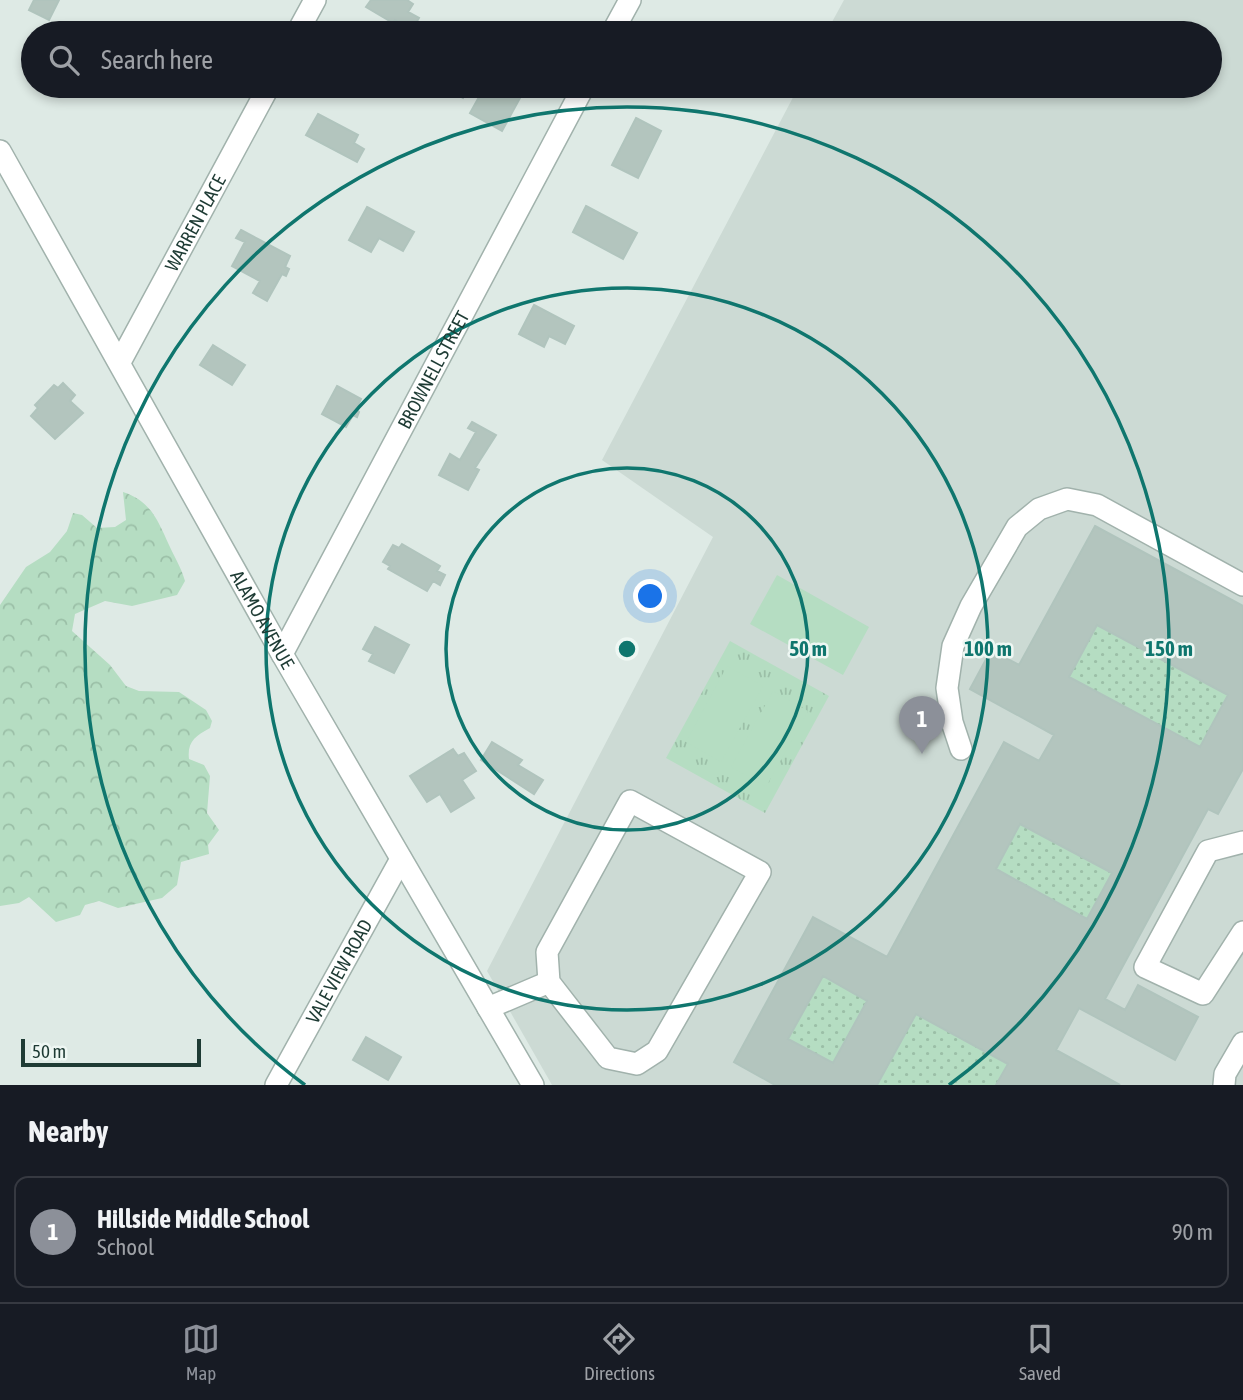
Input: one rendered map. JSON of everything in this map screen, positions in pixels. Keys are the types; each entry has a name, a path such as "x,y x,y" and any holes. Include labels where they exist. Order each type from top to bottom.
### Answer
{"street":[{"path":"304,21 315,0"},
{"path":"619,21 630,0"},
{"name":"WARREN PLACE","path":"120,362 263,98"},
{"name":"BROWNELL STREET","path":"282,654 578,98"},
{"name":"ALAMO AVENUE","path":"0,151 282,654 533,1085"},
{"path":"961,749 952,722 947,688 953,646 971,606 1017,527 1039,509 1067,499 1097,505 1243,585"},
{"path":"630,801 760,872 657,1051 637,1064 608,1058 549,982 547,952 630,801"},
{"path":"1243,842 1208,851 1145,967 1203,994 1243,932"},
{"name":"VALE VIEW ROAD","path":"276,1085 401,859"},
{"path":"488,1008 549,982"},
{"path":"1224,1085 1225,1074 1243,1043"}],"shaded area":[{"path":"844,0 1243,0 1243,1085 552,1085 487,971 713,537 602,460 793,98 1222,98 1222,21 833,21"}],"green space":[{"path":"123,492 147,506 152,513 185,581 177,595 132,606 105,601 75,614 72,631 110,665 126,686 139,691 179,692 206,710 212,721 210,728 193,740 189,748 189,759 204,765 210,776 207,813 219,830 208,845 209,854 181,862 177,885 162,898 118,908 99,901 85,905 80,915 56,922 29,897 19,903 0,906 0,605 26,567 50,552 67,531 73,513 82,515 97,528 115,527 126,520"},
{"path":"777,575 869,627 843,675 750,624"},
{"path":"1097,625 1228,695 1200,747 1069,677"},
{"path":"730,641 829,696 765,813 666,758"},
{"path":"727,666 763,686 721,762 686,742"},
{"path":"773,691 808,711 766,787 731,767"},
{"path":"1020,824 1112,873 1087,919 996,869"},
{"path":"823,976 867,1001 833,1063 788,1039"},
{"path":"916,1014 1008,1064 996,1085 877,1085"}],"building":[{"path":"34,0 59,0 49,20 29,10"},
{"path":"371,0 407,0 413,4 408,12 419,18 417,21 390,21 366,7"},
{"path":"478,98 520,98 502,131 470,113"},
{"path":"318,114 358,135 354,143 364,149 357,162 306,135"},
{"path":"636,118 661,131 638,178 612,165"},
{"path":"586,206 637,233 623,259 573,232"},
{"path":"367,207 414,232 403,251 379,238 371,252 349,240"},
{"path":"241,230 290,256 285,267 289,269 286,276 282,274 267,301 253,293 260,281 232,266 245,242 236,238"},
{"path":"534,305 574,326 565,344 549,336 544,347 519,334"},
{"path":"213,345 245,365 232,385 200,365"},
{"path":"63,383 75,395 70,401 83,413 55,439 31,416 38,408 35,405 54,385 58,388"},
{"path":"337,386 361,399 356,409 359,412 357,417 353,415 346,427 322,414"},
{"path":"472,422 496,435 475,468 479,470 468,490 439,475 450,454 460,460 476,432 468,428"},
{"path":"1095,526 1243,606 1243,769 1218,814 1208,809 1105,999 1125,1010 1138,985 1198,1017 1175,1060 1079,1008 1056,1050 1120,1085 996,1085 1008,1064 916,1014 877,1085 775,1085 734,1062 813,917 887,957 1004,742 1039,761 1054,735 970,689 991,650 1019,665","holes":["1097,625 1228,695 1200,747 1069,677","1020,824 1112,873 1087,919 996,869","823,976 867,1001 833,1063 788,1039"]},
{"path":"402,544 440,566 437,571 445,575 440,585 433,581 427,591 388,569 390,566 383,562 393,545 399,548"},
{"path":"375,627 409,645 394,673 369,661 373,654 363,649"},
{"path":"492,742 522,760 518,765 543,780 534,794 481,760"},
{"path":"453,749 458,756 464,753 476,771 462,780 474,798 451,812 440,794 427,802 410,776"},
{"path":"366,1037 401,1057 388,1080 353,1060"}],"place":[{"name":"Hillside Middle School","path":"922,754"}]}
